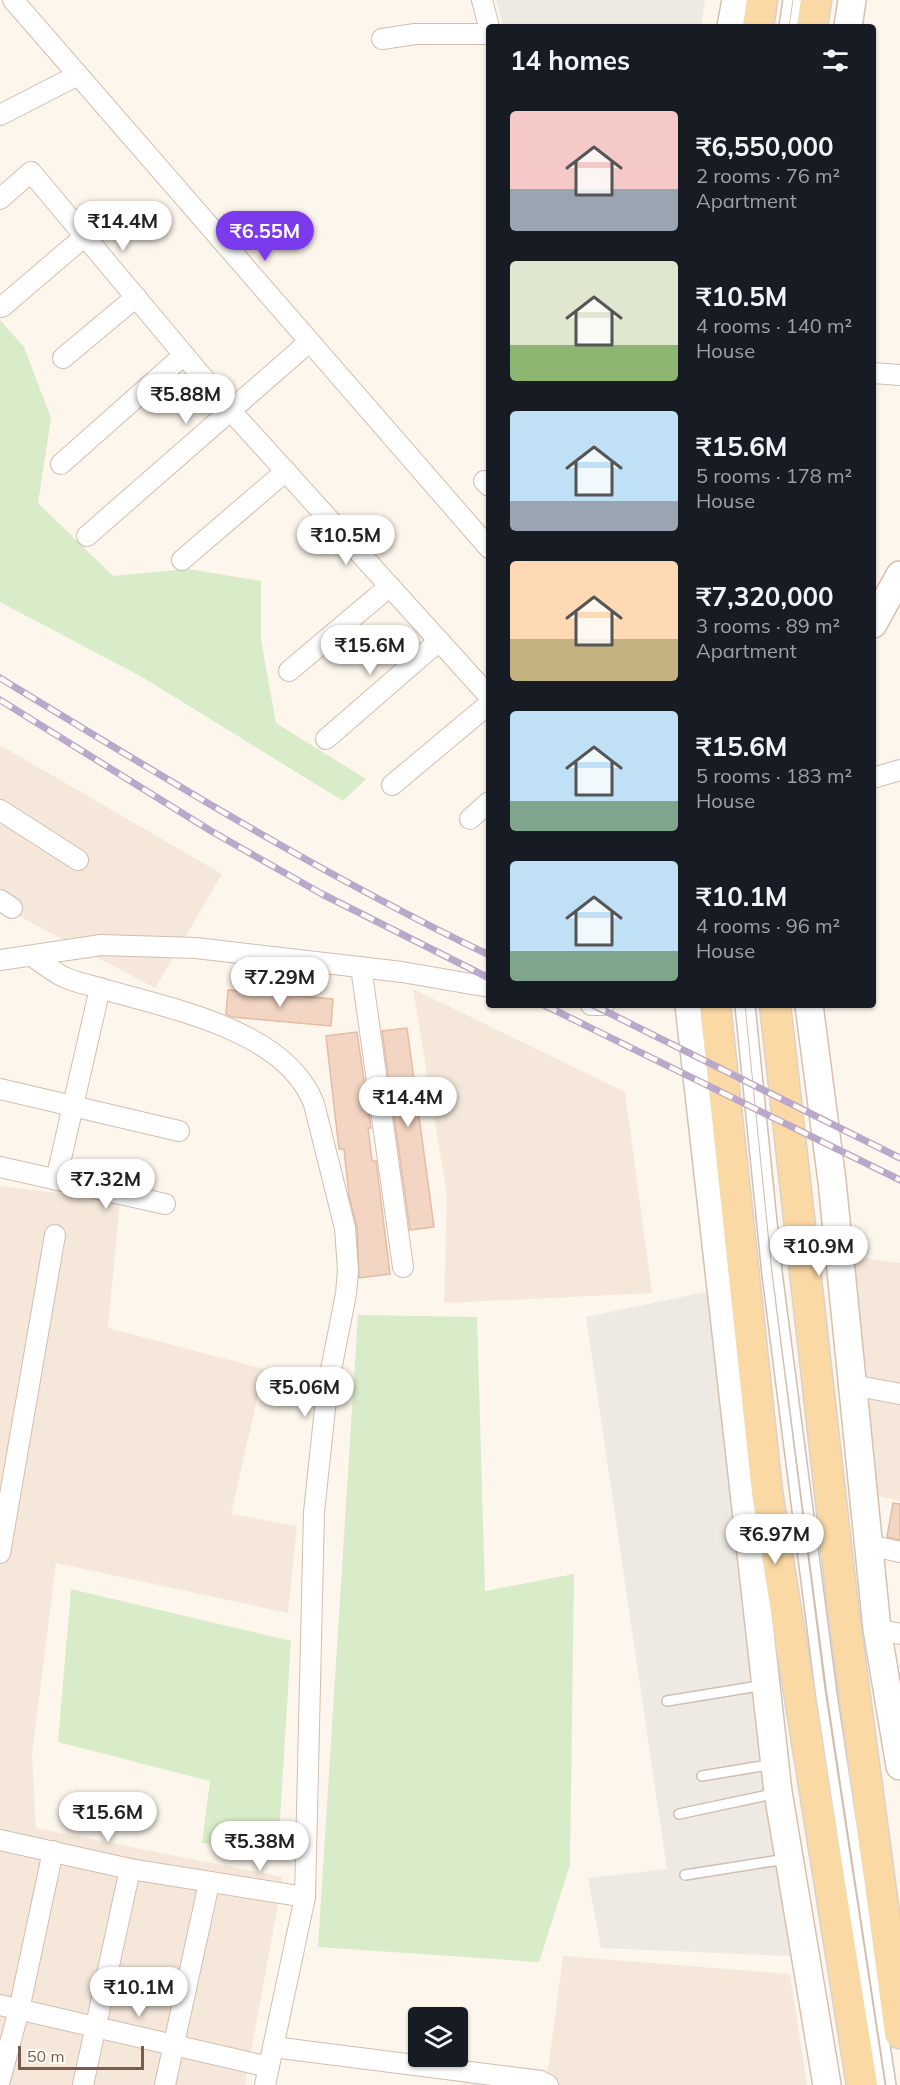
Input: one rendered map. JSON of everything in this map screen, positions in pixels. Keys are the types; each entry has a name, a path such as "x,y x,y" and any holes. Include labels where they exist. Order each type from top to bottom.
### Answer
{"main road":[{"path":"758,24 762,0"},
{"path":"812,24 816,0"},
{"path":"715,1008 767,1492 862,2085"},
{"path":"775,1008 843,1608 900,2034"}],"street":[{"path":"13,0 486,545"},
{"path":"482,0 488,24"},
{"path":"732,24 736,0"},
{"path":"848,24 852,0"},
{"path":"382,39 415,34 486,34"},
{"path":"0,115 78,75"},
{"path":"0,199 31,172 231,411 486,693"},
{"path":"2,307 85,236"},
{"path":"63,358 136,297"},
{"path":"87,536 309,342"},
{"path":"61,464 184,355"},
{"path":"876,373 900,375"},
{"path":"182,560 286,471"},
{"path":"876,619 900,575"},
{"path":"289,671 390,586"},
{"path":"326,739 439,641"},
{"path":"392,785 486,707"},
{"path":"876,777 900,770"},
{"path":"470,819 486,805"},
{"path":"0,810 78,860"},
{"path":"0,960 33,957 101,945 155,946 234,951 361,967 486,987"},
{"path":"0,2005 174,2043 267,2076 305,1897 314,1512 327,1390 346,1294 348,1270 345,1228 314,1104 307,1089 284,1064 229,1026 62,976 33,957"},
{"path":"361,967 403,1267"},
{"path":"56,1180 100,988"},
{"path":"689,1008 778,1792 827,2085"},
{"path":"809,1008 832,1181 869,1545 889,1632 900,1766"},
{"path":"0,1089 179,1131"},
{"path":"0,1167 165,1204"},
{"path":"1,1545 55,1235"},
{"path":"852,1385 900,1394"},
{"path":"869,1545 900,1552"},
{"path":"0,1840 130,1869 305,1897"},
{"path":"0,2080 19,2010 52,1851"},
{"path":"83,2085 130,1869"},
{"path":"165,2085 209,1883"},
{"path":"273,2047 540,2081 548,2085"}],"lane":[{"path":"784,24 788,0"},
{"path":"794,24 798,0"},
{"path":"740,1008 767,1274 820,1690 880,2085"},
{"path":"750,1008 777,1272 832,1694 891,2085"},
{"path":"667,1701 766,1685"},
{"path":"702,1776 775,1764"},
{"path":"679,1814 778,1792"},
{"path":"685,1875 789,1859"}],"shaded area":[{"path":"496,0 705,0 701,24 503,24"},
{"path":"0,745 222,874 155,988 0,906"},
{"path":"413,989 625,1092 652,1293 444,1303 447,1195"},
{"path":"0,1186 120,1201 108,1328 264,1369 231,1514 297,1526 288,1613 56,1563 32,1754 36,1828 283,1877 245,2085 0,2085"},
{"path":"853,1257 900,1263 900,1501 873,1495"},
{"path":"710,1291 790,1956 601,1948 588,1878 667,1869 586,1317"},
{"path":"563,1956 790,1974 807,2085 463,2085 468,2061 548,2070"}],"green space":[{"path":"0,320 24,347 51,418 38,503 113,576 188,569 261,581 261,640 276,723 366,779 343,801 142,677 0,602"},
{"path":"358,1315 477,1317 485,1591 574,1574 570,1865 539,1962 318,1947"},
{"path":"71,1589 291,1641 278,1852 202,1843 210,1781 58,1742"}],"building":[{"path":"228,990 333,999 331,1026 232,1017 226,1014"},
{"path":"407,1028 434,1227 410,1230 382,1031"},
{"path":"357,1032 371,1128 368,1128 372,1161 376,1161 390,1274 359,1278 357,1227 349,1196 344,1149 339,1149 326,1036"},
{"path":"893,1503 900,1504 900,1540 887,1537"}],"railway":[{"path":"0,678 302,857 486,954"},
{"path":"0,700 211,831 322,894 486,976"},
{"path":"550,1008 900,1180"},
{"path":"599,1008 900,1158"}]}
